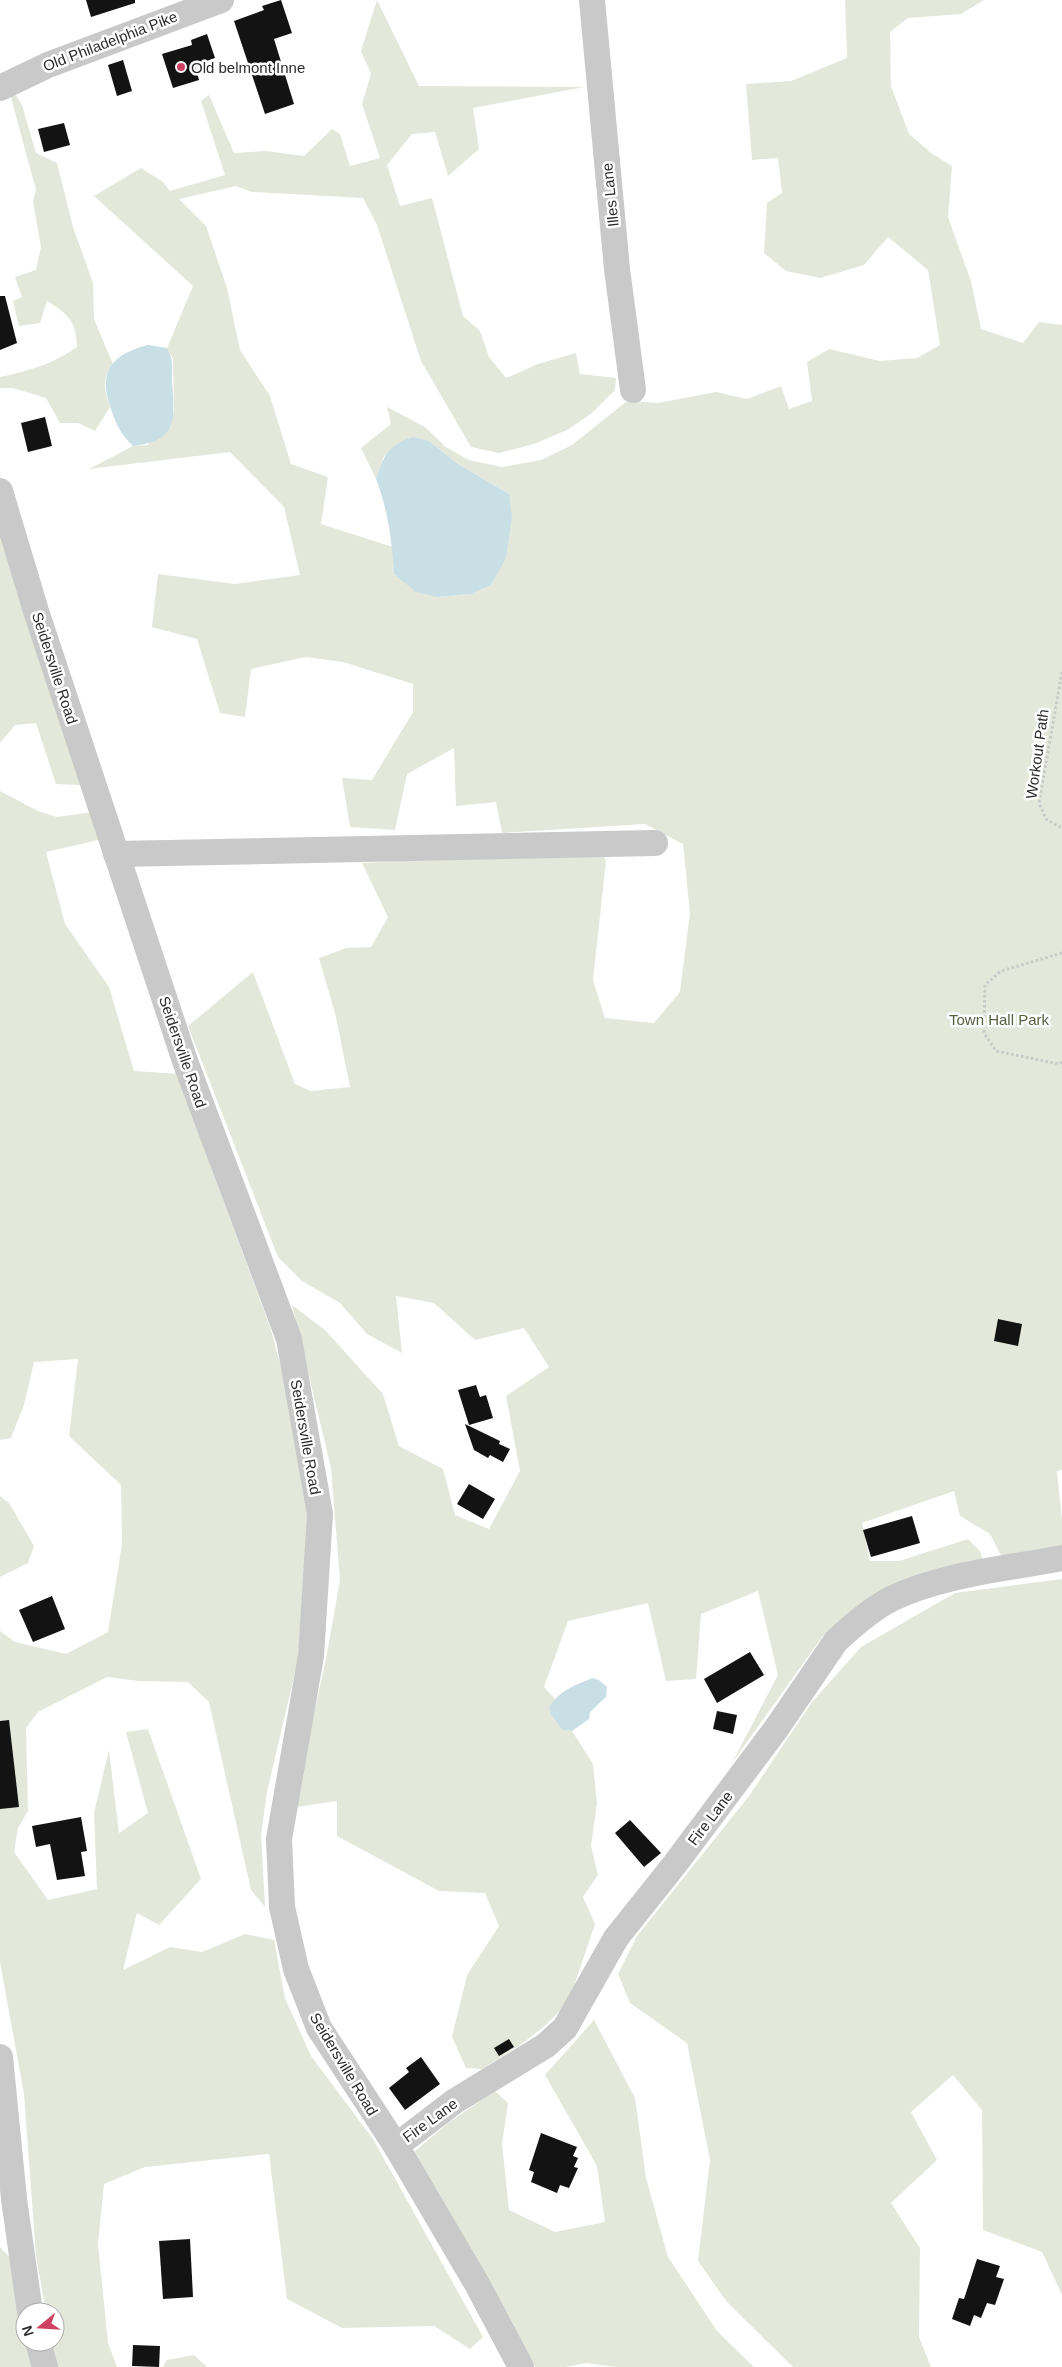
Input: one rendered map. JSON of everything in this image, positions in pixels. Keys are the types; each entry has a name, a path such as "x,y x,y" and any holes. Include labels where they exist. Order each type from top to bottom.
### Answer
{"street":[{"name":"Old Philadelphia Pike","path":"0,88 48,64 222,0"},
{"name":"Illes Lane","path":"592,0 617,269 633,390"},
{"name":"Seidersville Road","path":"0,490 36,611 185,1061 289,1339 320,1514 311,1656 279,1839 282,1907 296,1969 319,2028 396,2146 481,2292 521,2367"},
{"path":"116,854 655,843"},
{"name":"Fire Lane","path":"396,2146 455,2101 545,2046 565,2028 616,1938 675,1864 776,1729 836,1641 888,1600 907,1592 953,1578 1062,1558"},
{"path":"0,2057 11,2172 29,2302"},
{"path":"40,2352 44,2367"}],"path":[{"name":"Workout Path","path":"1062,672 1039,803 1046,819 1062,828"},
{"path":"1062,953 1001,971 986,985 984,1033 996,1052 1059,1064 1062,1062"}],"green space":[{"name":"Town Hall Park","path":"377,0 419,86 584,87 473,108 479,149 448,176 435,132 412,134 387,165 400,206 432,198 463,316 480,331 489,357 506,378 538,364 576,353 580,374 616,378 615,390 592,413 567,430 534,444 499,453 471,447 421,361 377,225 363,198 252,192 236,186 179,199 206,226 227,288 240,350 270,396 291,464 328,477 321,524 393,547 394,574 438,597 471,594 491,585 509,494 458,464 429,441 384,456 376,479 361,448 391,424 387,407 425,427 446,447 469,460 502,467 541,460 572,445 627,401 658,403 716,392 747,399 781,386 789,409 812,401 807,362 829,349 880,361 917,358 940,345 928,270 888,237 864,265 820,278 786,271 764,253 767,203 782,193 778,158 752,160 746,84 791,81 847,58 845,0 984,0 961,14 908,18 890,32 891,86 909,134 931,153 952,166 948,217 971,281 981,329 1023,343 1039,322 1062,325 1062,1470 1057,1471 1062,1520 1062,1553 1003,1559 990,1534 960,1516 954,1491 862,1523 870,1561 899,1561 968,1539 980,1551 984,1562 867,1599 822,1637 732,1763 778,1675 758,1591 701,1614 696,1679 666,1681 648,1603 568,1621 544,1687 555,1699 549,1707 551,1714 562,1730 572,1731 593,1764 597,1803 591,1846 598,1875 583,1897 595,1924 569,2001 547,2024 523,2043 482,2069 466,2068 452,2037 467,1975 499,1926 485,1893 439,1891 337,1836 337,1801 297,1807 306,1749 326,1659 340,1580 331,1468 292,1305 325,1330 383,1394 399,1446 443,1469 455,1515 489,1529 520,1471 506,1396 549,1367 524,1328 475,1340 434,1303 396,1296 402,1353 367,1334 340,1303 302,1281 278,1257 188,1026 253,972 295,1084 311,1091 350,1087 336,1017 319,958 346,948 371,947 388,917 362,863 601,851 606,861 593,980 605,1018 654,1023 680,992 690,913 683,844 645,824 502,833 496,802 456,806 454,748 407,774 395,830 350,827 342,778 372,780 413,712 413,684 343,662 306,657 251,669 245,717 220,713 197,639 152,627 158,574 235,584 300,575 284,507 230,452 89,469 133,446 148,445 174,412 173,359 167,348 193,286 94,196 141,168 163,182 170,191 225,175 201,101 209,95 234,153 266,151 304,156 332,129 340,134 350,166 380,158 362,104 371,74 361,51"},
{"path":"10,94 16,95 22,105 36,153 57,163 73,227 93,283 94,319 113,364 107,374 105,385 110,407 95,431 78,423 60,423 46,398 13,388 0,388 0,377 40,366 59,358 77,347 75,331 70,320 61,310 47,301 40,323 19,326 13,301 22,297 15,277 36,270 41,247 33,201 36,190"},
{"path":"0,532 82,785 56,784 36,723 15,725 0,743"},
{"path":"0,791 38,811 57,817 92,812 103,839 46,852 65,924 109,987 134,1071 180,1074 213,1173 270,1327 296,1422 308,1518 298,1660 267,1792 261,1835 265,1907 251,1890 209,1702 188,1682 139,1681 107,1677 38,1712 26,1728 28,1811 18,1828 14,1852 48,1900 97,1889 94,1813 109,1750 119,1833 148,1813 126,1732 148,1729 201,1879 159,1925 137,1913 123,1970 170,1947 202,1952 245,1934 274,1940 285,1998 311,2056 373,2139 483,2337 470,2349 434,2326 342,2328 287,2299 269,2154 145,2167 104,2184 98,2244 108,2343 117,2367 57,2367 53,2352 65,2352 65,2302 44,2302 36,2256 24,2094 0,1962 0,1631 15,1642 66,1654 108,1632 122,1544 121,1485 69,1436 78,1359 34,1362 24,1405 11,1438 0,1440"},
{"path":"0,1496 9,1503 34,1546 28,1563 0,1577"},
{"path":"1062,1579 1062,2295 1042,2252 983,2230 982,2110 953,2075 911,2112 937,2160 891,2203 920,2248 919,2337 931,2367 793,2367 727,2302 698,2261 710,2160 687,2043 630,2003 618,1974 637,1936 749,1796 812,1702 861,1647 955,1593"},
{"path":"594,2020 635,2098 646,2178 668,2257 717,2331 754,2367 616,2367 586,2363 566,2367 535,2367 414,2152 448,2123 495,2091 508,2103 502,2144 509,2210 555,2232 605,2222 597,2166 545,2075"},
{"path":"0,2247 16,2264 22,2302 15,2302 15,2352 33,2352 37,2367 0,2367"},
{"path":"194,2355 207,2367 163,2367 167,2360"}],"water":[{"path":"148,345 167,348 171,357 173,418 166,434 148,443 133,446 116,423 110,406 106,383 111,365 117,359 126,353"},
{"path":"413,437 429,441 458,464 509,494 512,517 506,558 491,585 471,594 438,597 416,592 394,574 389,526 384,502 376,479 385,457 392,447"},
{"path":"593,1678 599,1680 607,1687 606,1697 590,1712 589,1719 572,1731 562,1730 551,1714 549,1707 563,1692"}],"building":[{"path":"86,0 135,0 135,3 91,17"},
{"path":"281,0 292,33 274,39 294,104 265,114 234,21 264,10 262,6"},
{"name":"Old belmont Inne","path":"207,34 215,58 195,65 199,80 173,88 162,54 192,45 191,40"},
{"path":"123,60 132,91 117,96 108,65"},
{"path":"64,123 70,145 44,152 38,129"},
{"path":"0,296 5,296 17,343 0,350"},
{"path":"45,417 52,446 28,452 21,423"},
{"path":"998,1319 1022,1324 1018,1346 994,1341"},
{"path":"476,1385 480,1397 486,1395 493,1418 469,1425 458,1390"},
{"path":"465,1424 500,1441 499,1444 510,1449 503,1462 490,1455 488,1458 474,1450"},
{"path":"469,1484 495,1499 483,1519 457,1504"},
{"path":"912,1516 920,1543 871,1557 863,1530"},
{"path":"52,1596 65,1629 33,1642 19,1610"},
{"path":"750,1652 764,1675 717,1703 704,1679"},
{"path":"717,1711 737,1715 733,1734 713,1729"},
{"path":"9,1720 19,1807 0,1809 0,1721"},
{"path":"81,1817 87,1851 81,1852 85,1876 57,1880 50,1844 36,1847 32,1826"},
{"path":"630,1820 661,1853 644,1867 615,1833"},
{"path":"509,2039 514,2047 499,2056 494,2048"},
{"path":"421,2057 440,2084 405,2110 389,2088 409,2072 406,2068"},
{"path":"541,2133 577,2147 573,2156 578,2158 574,2167 578,2168 569,2188 560,2185 557,2193 531,2182 534,2172 529,2170"},
{"path":"190,2239 193,2297 163,2299 159,2241"},
{"path":"977,2259 1000,2266 996,2277 1004,2279 995,2305 987,2303 981,2318 974,2315 970,2326 952,2319 959,2298 964,2299"},
{"path":"133,2345 160,2346 159,2367 132,2366"}],"place":[{"name":"Old belmont Inne","path":"181,67"}]}
